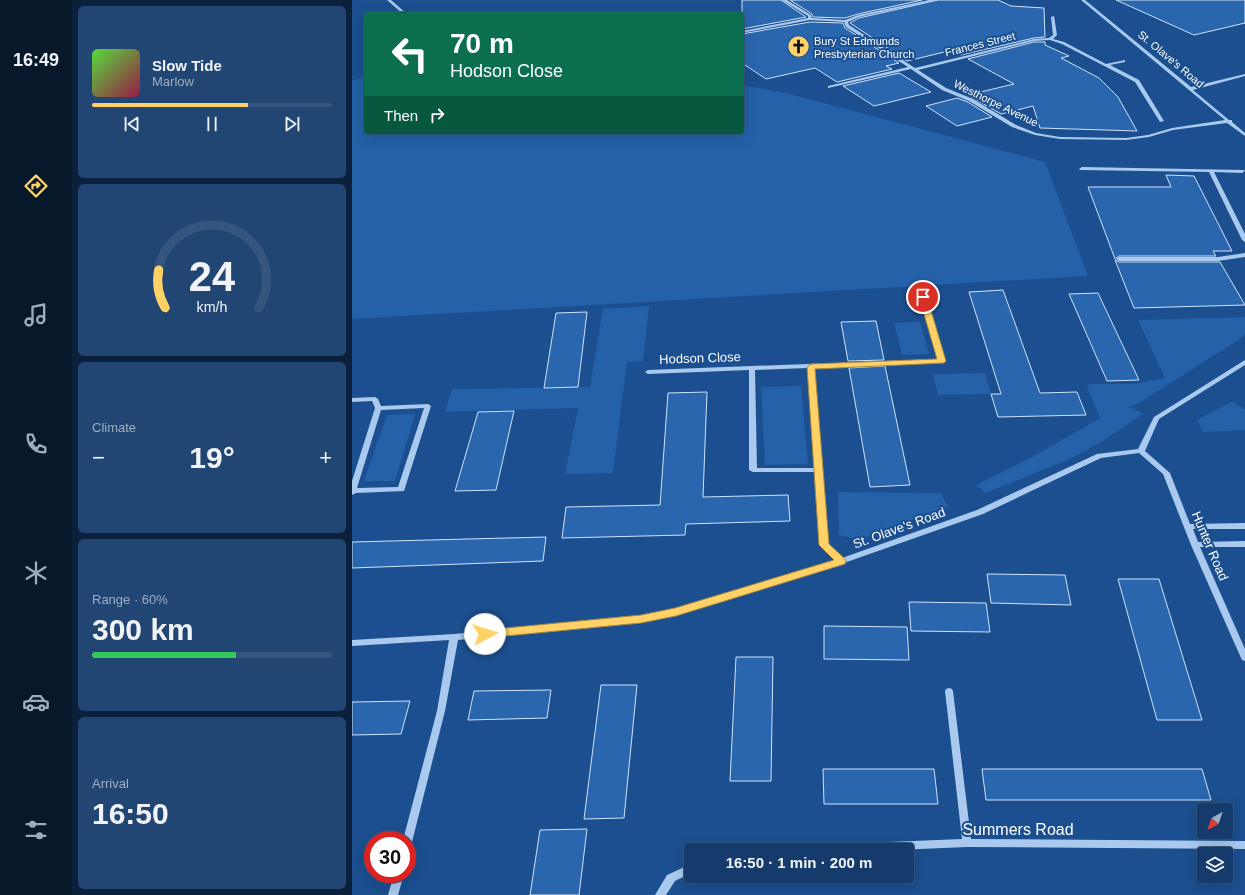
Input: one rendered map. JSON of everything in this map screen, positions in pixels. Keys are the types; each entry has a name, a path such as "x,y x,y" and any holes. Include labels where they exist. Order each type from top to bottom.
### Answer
{"street":[{"path":"389,0 402,12"},
{"path":"784,0 810,16 810,19"},
{"path":"744,32 810,19 846,21 858,16 935,0"},
{"name":"St. Olave's Road","path":"1083,0 1245,135"},
{"path":"1050,40 1054,35 1052,17"},
{"name":"Westhorpe Avenue","path":"846,21 847,26 944,89 971,100 1014,126 1045,136 1060,138 1126,138 1149,136 1172,129 1230,121"},
{"name":"Frances Street","path":"830,87 1034,40 1050,40 1063,43 1137,82 1162,121"},
{"path":"1106,65 1123,61"},
{"path":"1190,88 1245,75"},
{"path":"1082,169 1242,171"},
{"path":"1211,171 1245,240"},
{"path":"1119,259 1218,259 1245,255"},
{"name":"Hodson Close","path":"648,372 942,361 923,297"},
{"path":"1141,451 1156,418 1245,362"},
{"path":"811,367 824,545 841,561"},
{"name":"Hodson Close","path":"752,369 753,470 818,470"},
{"path":"352,400 374,399 378,408 353,492 400,489 428,406 378,408"},
{"name":"St. Olave's Road","path":"352,643 454,637 641,619 676,612 841,561 980,512 1099,456 1141,451"},
{"name":"Hunter Road","path":"1141,451 1166,473 1245,658"},
{"path":"1188,527 1245,526"},
{"path":"1196,545 1245,544"},
{"path":"410,831 440,711 454,637"},
{"path":"948,691 967,843"},
{"name":"Summers Road","path":"914,845 967,843 1245,845"},
{"path":"660,895 671,878 684,872"},
{"path":"393,895 396,883"}],"shaded area":[{"path":"364,78 364,134 744,134 744,85 786,93 1045,162 1088,276 352,319 352,80"},
{"path":"649,306 643,361 627,362 613,473 565,474 578,408 445,412 452,389 590,387 603,309"},
{"path":"1245,317 1245,334 1240,339 1137,404 1129,407 1144,413 1106,439 1070,459 986,493 976,485 1032,457 1100,418 1087,384 1135,384 1165,378 1138,320"},
{"path":"920,322 929,354 902,355 894,323"},
{"path":"985,373 991,394 938,395 933,374"},
{"path":"801,386 808,464 765,465 761,387"},
{"path":"1233,401 1245,410 1245,430 1203,432 1197,420"},
{"path":"415,414 395,481 364,481 387,415"},
{"path":"838,492 941,493 948,507 859,540 839,535"}],"building":[{"path":"742,0 781,0 806,17 744,29 744,12 742,12"},
{"path":"790,0 922,0 845,18 813,17 812,14"},
{"path":"938,0 998,0 1011,6 1044,8 1045,37 1034,38 961,55 953,50 907,61 850,23 859,18"},
{"path":"1116,0 1245,0 1245,23 1194,35"},
{"path":"810,22 843,23 845,28 899,63 886,66 892,69 837,82 815,68 766,79 744,64 744,34"},
{"path":"1034,42 1045,42 1045,45 1069,56 1061,58 1099,78 1118,97 1137,131 1040,128 1033,106 1001,114 968,95 1014,84 968,59"},
{"path":"899,73 931,92 874,106 843,86"},
{"path":"957,98 968,102 992,117 957,126 926,106"},
{"path":"1166,175 1194,176 1232,251 1213,251 1216,256 1119,256 1115,259 1088,187 1171,187"},
{"path":"1115,260 1119,262 1220,262 1245,305 1134,308"},
{"path":"1003,290 1040,393 1077,392 1086,415 998,417 991,394 1001,394 969,292"},
{"path":"1098,293 1139,380 1107,381 1069,294"},
{"path":"587,312 578,387 544,388 556,313"},
{"path":"876,321 884,360 848,361 841,322"},
{"path":"885,366 910,485 870,487 849,368"},
{"path":"707,392 703,497 788,495 790,521 686,524 685,535 562,538 566,507 660,505 668,393"},
{"path":"514,411 496,490 455,491 478,412"},
{"path":"546,537 543,561 352,568 352,542"},
{"path":"987,574 1065,575 1071,605 991,603"},
{"path":"1118,579 1159,579 1202,720 1157,720"},
{"path":"909,602 986,603 990,632 911,631"},
{"path":"824,626 907,627 909,660 824,659"},
{"path":"736,657 773,657 771,781 730,781"},
{"path":"601,685 637,685 624,818 584,819"},
{"path":"551,690 547,718 468,720 474,691"},
{"path":"410,701 401,734 352,735 352,702"},
{"path":"823,769 934,769 938,804 824,804"},
{"path":"982,769 1202,769 1211,800 986,800"},
{"path":"587,829 579,895 530,895 540,830"}],"place":[{"name":"Bury St Edmunds Presbyterian Church","path":"799,47"}],"route":[{"path":"485,634 641,619 676,612 841,561 824,545 811,367 942,361 923,297"}]}
